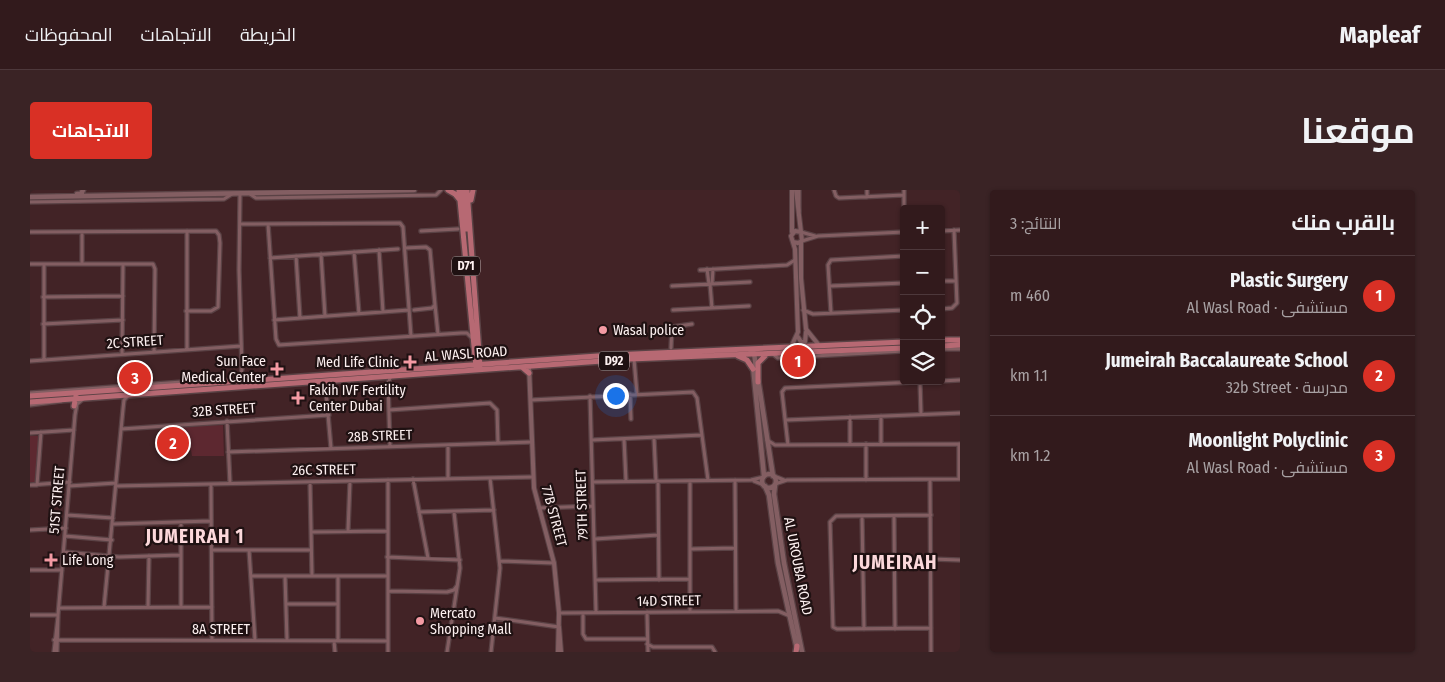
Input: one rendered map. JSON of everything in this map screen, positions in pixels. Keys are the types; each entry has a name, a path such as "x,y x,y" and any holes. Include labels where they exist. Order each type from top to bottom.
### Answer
{"main road":[{"path":"69,196 81,194 83,190"},
{"path":"298,192 309,190"},
{"path":"30,197 414,190"},
{"path":"448,190 455,194 459,201"},
{"path":"462,190 470,239"},
{"name":"D71","path":"462,190 459,201 478,367"},
{"name":"D71","path":"462,190 470,220 474,341"},
{"path":"470,220 473,190"},
{"path":"354,198 362,192"},
{"path":"129,201 136,195"},
{"path":"945,344 957,340"},
{"path":"474,341 485,359 506,363"},
{"path":"462,366 471,360 474,341"},
{"name":"AL WASL ROAD","path":"30,403 243,384 245,381 373,372 462,366 521,367 634,359 736,356 753,352 900,342"},
{"name":"AL WASL ROAD","path":"30,396 383,377 506,363 624,354 718,351 772,354 900,350"},
{"path":"634,359 636,356 690,352"},
{"path":"753,352 768,450 774,476 775,484 771,487 765,485 753,352"},
{"path":"570,364 576,361 621,358 624,354"},
{"path":"758,382 758,363 762,358 772,354"},
{"path":"736,356 747,360 753,368"},
{"path":"521,367 529,373"},
{"path":"325,381 327,378 373,372"},
{"path":"74,406 69,399 77,395 118,390"},
{"path":"764,477 768,474 774,476"},
{"name":"AL UROUBA ROAD","path":"775,484 774,494 784,563 802,652"},
{"name":"AL UROUBA ROAD","path":"765,485 769,495 778,564 797,650"}],"street":[{"path":"250,194 256,198 354,198 436,196 441,190"},
{"path":"791,190 798,340 804,342 806,339 806,329 803,310 798,190"},
{"path":"834,190 836,196 904,195"},
{"path":"866,190 867,197"},
{"path":"904,190 904,205"},
{"path":"30,202 224,199 232,194"},
{"path":"30,393 223,379 232,384 241,377 240,194"},
{"path":"240,224 397,222 402,224 411,336"},
{"path":"268,224 274,320 278,344 461,333 467,333 474,341"},
{"path":"421,231 458,229"},
{"path":"945,308 956,306 954,230"},
{"path":"945,231 960,230"},
{"path":"187,231 187,350"},
{"path":"792,233 797,231 818,236"},
{"path":"30,232 217,232 220,259 218,306 213,311 186,311"},
{"path":"82,232 82,264"},
{"path":"792,242 818,236 900,232"},
{"path":"405,248 426,247 430,249 438,334"},
{"path":"270,258 398,249"},
{"path":"379,250 383,312"},
{"path":"354,252 359,314"},
{"path":"321,254 325,316"},
{"path":"296,256 300,318"},
{"path":"831,314 830,262 834,259 900,256"},
{"path":"787,265 795,259"},
{"path":"30,264 153,264 155,269 154,352"},
{"path":"44,264 44,360"},
{"path":"122,354 123,264"},
{"path":"700,270 787,265 796,270"},
{"path":"710,284 713,269"},
{"path":"707,270 712,308"},
{"path":"945,281 956,281"},
{"path":"672,286 750,282"},
{"path":"830,286 900,283"},
{"path":"43,297 123,296"},
{"path":"414,310 433,308 435,305"},
{"path":"673,310 750,306"},
{"path":"274,320 409,310"},
{"path":"803,310 813,314 900,310"},
{"path":"805,322 813,314"},
{"path":"43,324 123,320"},
{"path":"671,348 672,327 692,324"},
{"path":"461,333 472,325"},
{"path":"806,329 818,344"},
{"path":"792,346 798,332"},
{"path":"718,351 731,348 852,342 867,344"},
{"name":"2C STREET","path":"30,361 241,346"},
{"path":"945,350 960,349"},
{"path":"634,359 637,394"},
{"path":"636,369 641,359"},
{"name":"77B STREET","path":"529,366 533,477 538,508 549,536 554,563 559,613 560,652"},
{"name":"77B STREET","path":"530,381 532,371 537,366"},
{"path":"242,368 245,381"},
{"path":"390,446 388,383 391,376"},
{"path":"383,377 388,383"},
{"path":"327,390 333,380"},
{"path":"945,381 960,380"},
{"path":"325,381 332,448"},
{"path":"788,444 782,392 785,388 900,383"},
{"path":"920,385 921,414"},
{"path":"531,400 691,391 697,398 708,480"},
{"path":"104,607 111,556 123,409 125,398 132,394"},
{"path":"630,394 631,419"},
{"path":"114,396 121,400 123,409"},
{"name":"79TH STREET","path":"590,396 596,612"},
{"name":"51ST STREET","path":"75,415 78,403 84,398"},
{"path":"389,410 490,403 497,410 498,443"},
{"name":"51ST STREET","path":"56,652 74,430 74,406"},
{"path":"786,420 960,412"},
{"name":"32B STREET","path":"121,429 329,414"},
{"path":"881,416 881,444"},
{"path":"850,418 850,444"},
{"path":"227,421 230,483"},
{"path":"30,433 74,430"},
{"path":"37,485 40,432"},
{"path":"592,440 702,435"},
{"path":"654,438 659,580"},
{"path":"624,439 626,481"},
{"path":"767,440 775,445"},
{"name":"28B STREET","path":"228,452 532,442"},
{"path":"768,450 775,445 788,444 959,444 959,479 787,480 774,476"},
{"path":"866,444 866,480"},
{"path":"448,445 448,479"},
{"name":"26C STREET","path":"30,485 211,484 533,477"},
{"path":"593,482 751,480 764,477"},
{"path":"490,478 500,561 491,652"},
{"path":"388,480 388,652"},
{"path":"413,480 428,558"},
{"path":"734,480 736,611"},
{"path":"751,480 765,485"},
{"path":"775,484 787,480"},
{"path":"930,480 931,652"},
{"path":"348,531 350,481"},
{"path":"690,481 690,612"},
{"path":"310,482 312,576"},
{"path":"211,484 212,640"},
{"path":"538,508 593,506"},
{"path":"420,512 494,510"},
{"path":"447,652 456,600 460,560 454,512"},
{"path":"67,514 113,518"},
{"path":"930,515 833,517 830,522 831,624 837,629 931,628"},
{"path":"862,516 864,629"},
{"path":"894,516 895,629"},
{"path":"180,522 181,607"},
{"path":"113,524 211,522"},
{"path":"30,530 66,528"},
{"path":"311,532 387,531"},
{"path":"595,539 658,535"},
{"path":"65,536 112,540"},
{"path":"690,549 735,548"},
{"path":"212,550 312,550"},
{"path":"249,550 255,640"},
{"path":"64,552 111,556 180,555"},
{"path":"148,607 149,556"},
{"path":"387,557 460,560"},
{"path":"931,559 960,560"},
{"path":"500,561 554,563"},
{"path":"30,570 62,570"},
{"path":"251,576 387,576"},
{"path":"285,576 286,640"},
{"path":"335,652 338,576"},
{"path":"596,580 690,579"},
{"path":"447,592 454,590 458,583"},
{"path":"388,584 396,590"},
{"path":"388,592 396,590 447,592 453,594 456,600"},
{"path":"778,610 784,608 787,603"},
{"path":"286,604 337,604"},
{"path":"59,608 212,607"},
{"name":"14D STREET","path":"559,613 778,610 786,612 791,617"},
{"path":"583,612 583,634 586,639 648,639"},
{"path":"647,612 648,652"},
{"path":"30,615 58,616"},
{"path":"495,618 559,627"},
{"name":"8A STREET","path":"56,640 388,641"},
{"path":"647,644 653,647 712,647 715,652"}],"shaded area":[{"path":"223,425 224,456 192,456 191,450 181,450 177,447 176,427"},
{"path":"30,436 39,436 36,482 30,482"}],"place":[{"name":"Wasal police","path":"603,330"},
{"name":"Plastic Surgery","path":"798,361"},
{"name":"Med Life Clinic","path":"410,362"},
{"name":"Sun Face Medical Center","path":"277,369"},
{"name":"Moonlight Polyclinic","path":"135,378"},
{"name":"Fakih IVF Fertility Center Dubai","path":"298,398"},
{"name":"Jumeirah Baccalaureate School","path":"173,443"},
{"name":"Life Long","path":"51,560"},
{"name":"Mercato Shopping Mall","path":"420,621"}],"district":[{"name":"JUMEIRAH 1","path":"195,536"},
{"name":"JUMEIRAH","path":"895,562"}]}
